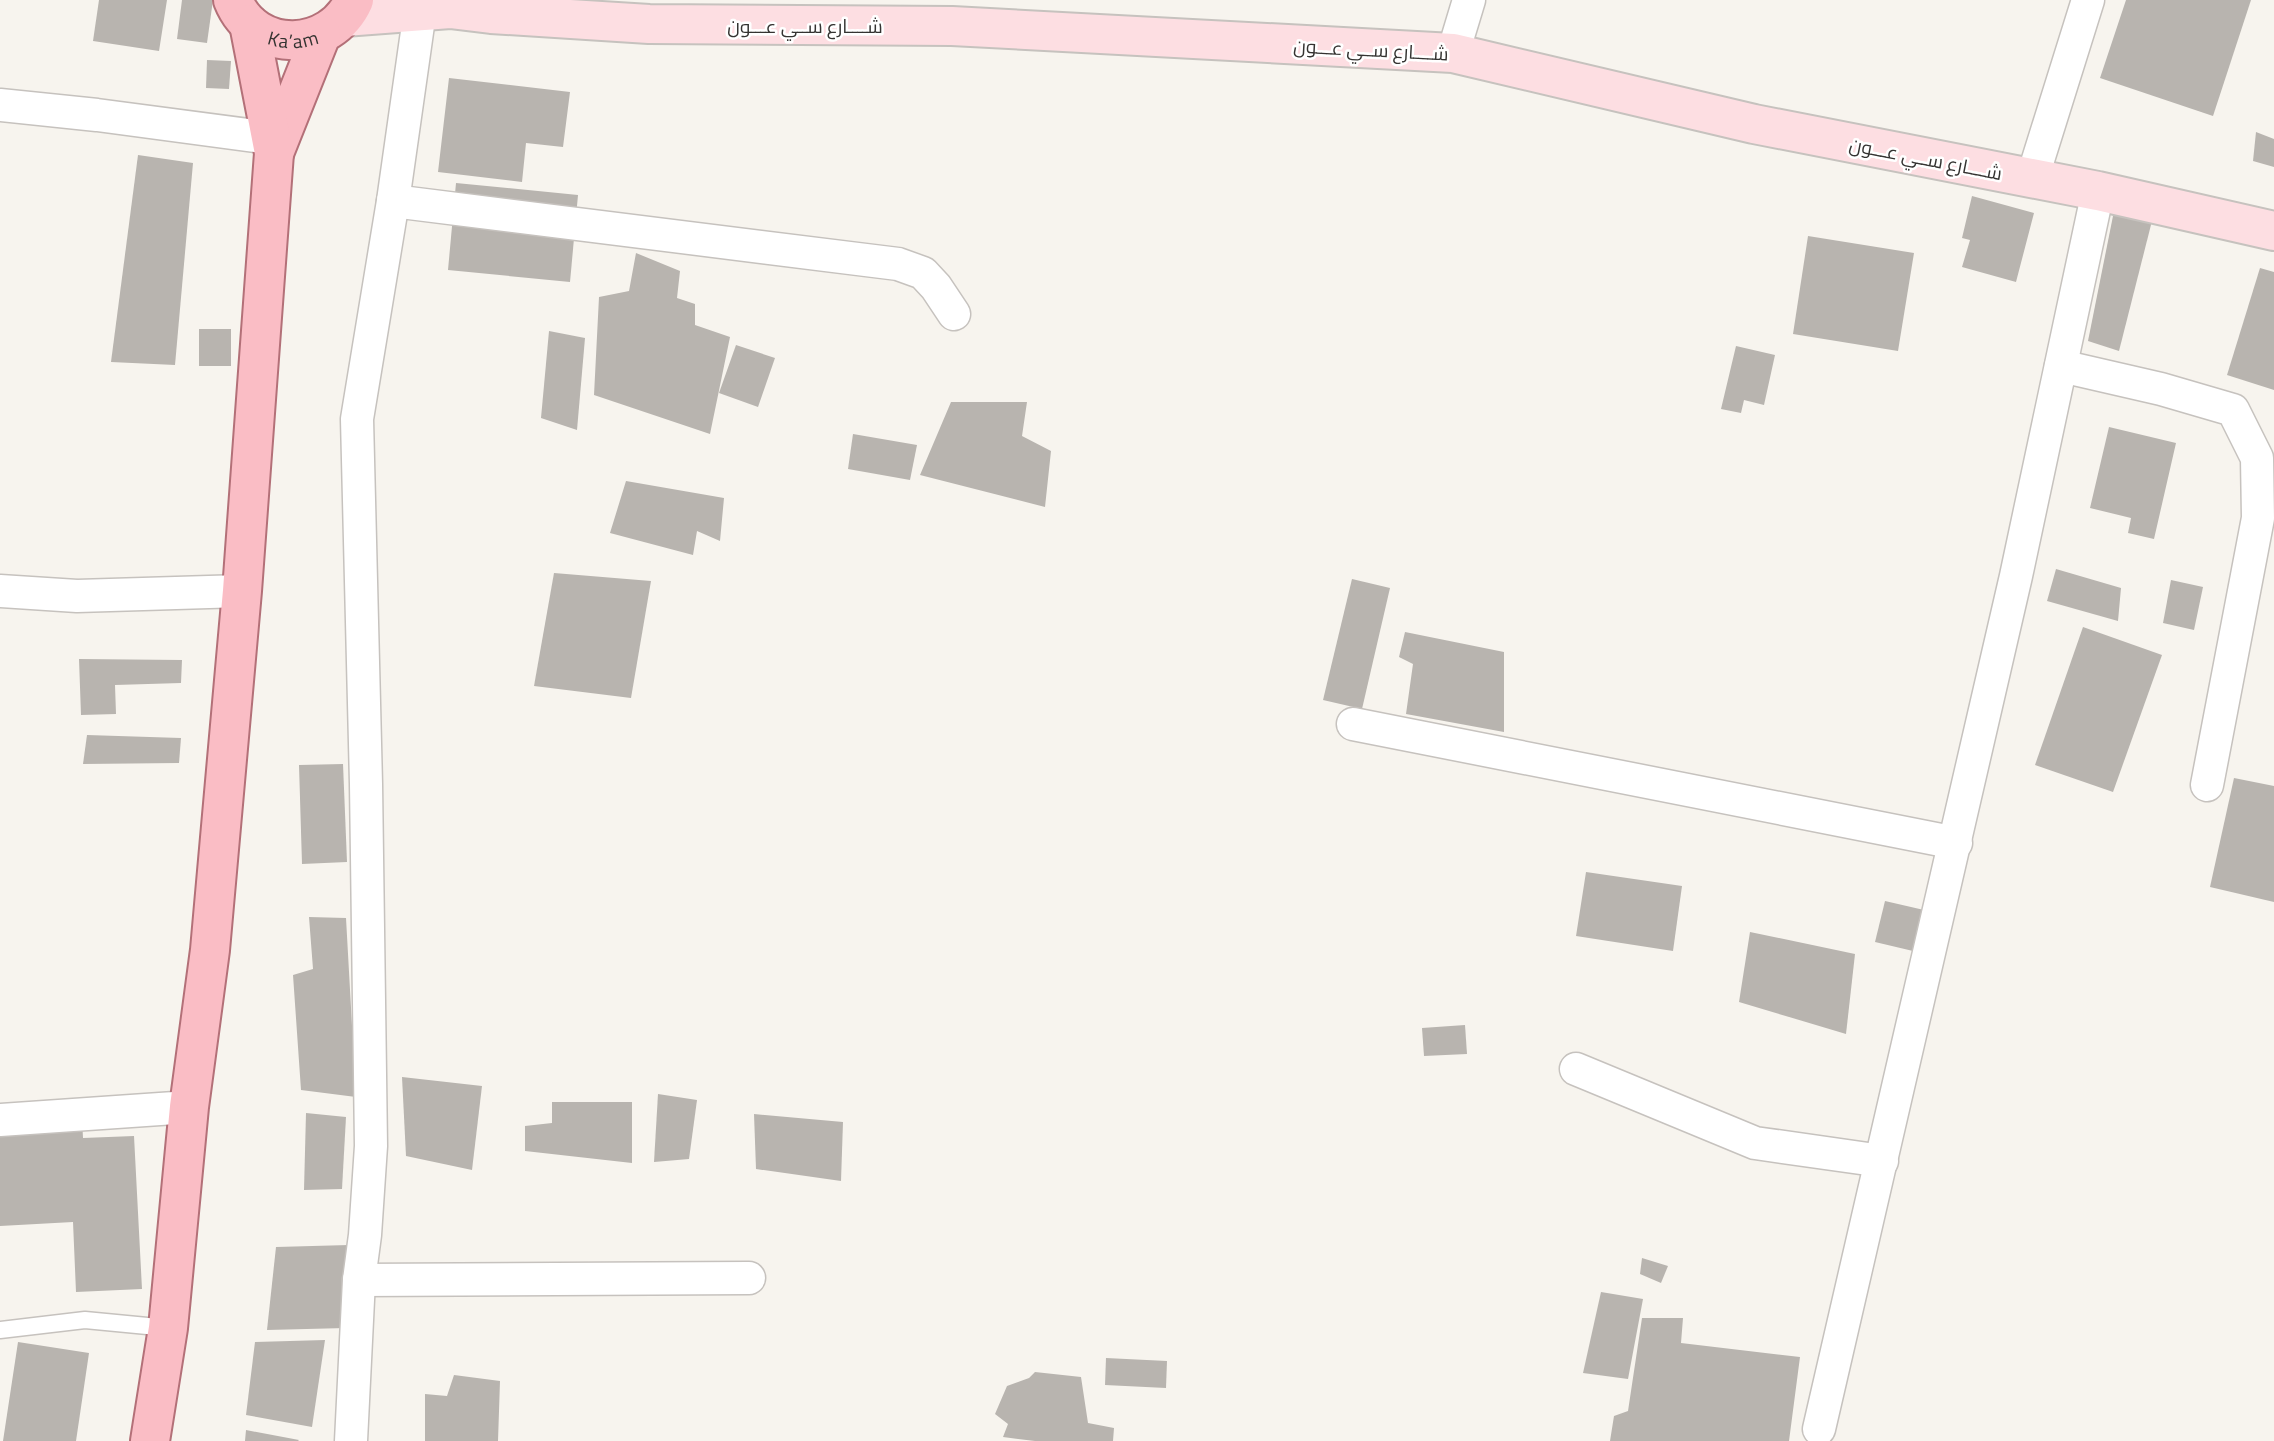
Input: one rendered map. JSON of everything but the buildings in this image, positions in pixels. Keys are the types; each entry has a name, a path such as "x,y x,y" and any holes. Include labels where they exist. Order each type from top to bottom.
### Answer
{"main road":[{"name":"Ka’am","path":"236,8 265,34 284,40 303,40 340,17"},
{"path":"150,1441 168,1328 188,1107 210,950 242,591 273,146 236,8"},
{"path":"273,146 340,17"}],"street":[{"path":"1453,53 1469,0"},
{"path":"2032,179 2088,0"},
{"path":"351,1441 359,1280 371,1146 357,419 393,201 434,7"},
{"name":"شــــارع ســي عـــون","path":"340,17 434,7 491,14 649,24 804,19 1453,53 1754,124 2098,191 2274,231"},
{"path":"0,105 97,115 273,146"},
{"path":"1819,1429 1956,843 2098,191"},
{"path":"393,201 898,264 923,273 954,314"},
{"path":"2062,366 2161,389 2233,410 2257,458 2258,518 2207,785"},
{"path":"0,591 77,596 242,591"},
{"path":"1353,724 1956,843"},
{"path":"1576,1069 1755,1143 1882,1161"},
{"path":"0,1120 188,1107"},
{"path":"359,1280 749,1278"}],"lane":[{"path":"0,1330 85,1320 168,1328"}]}
